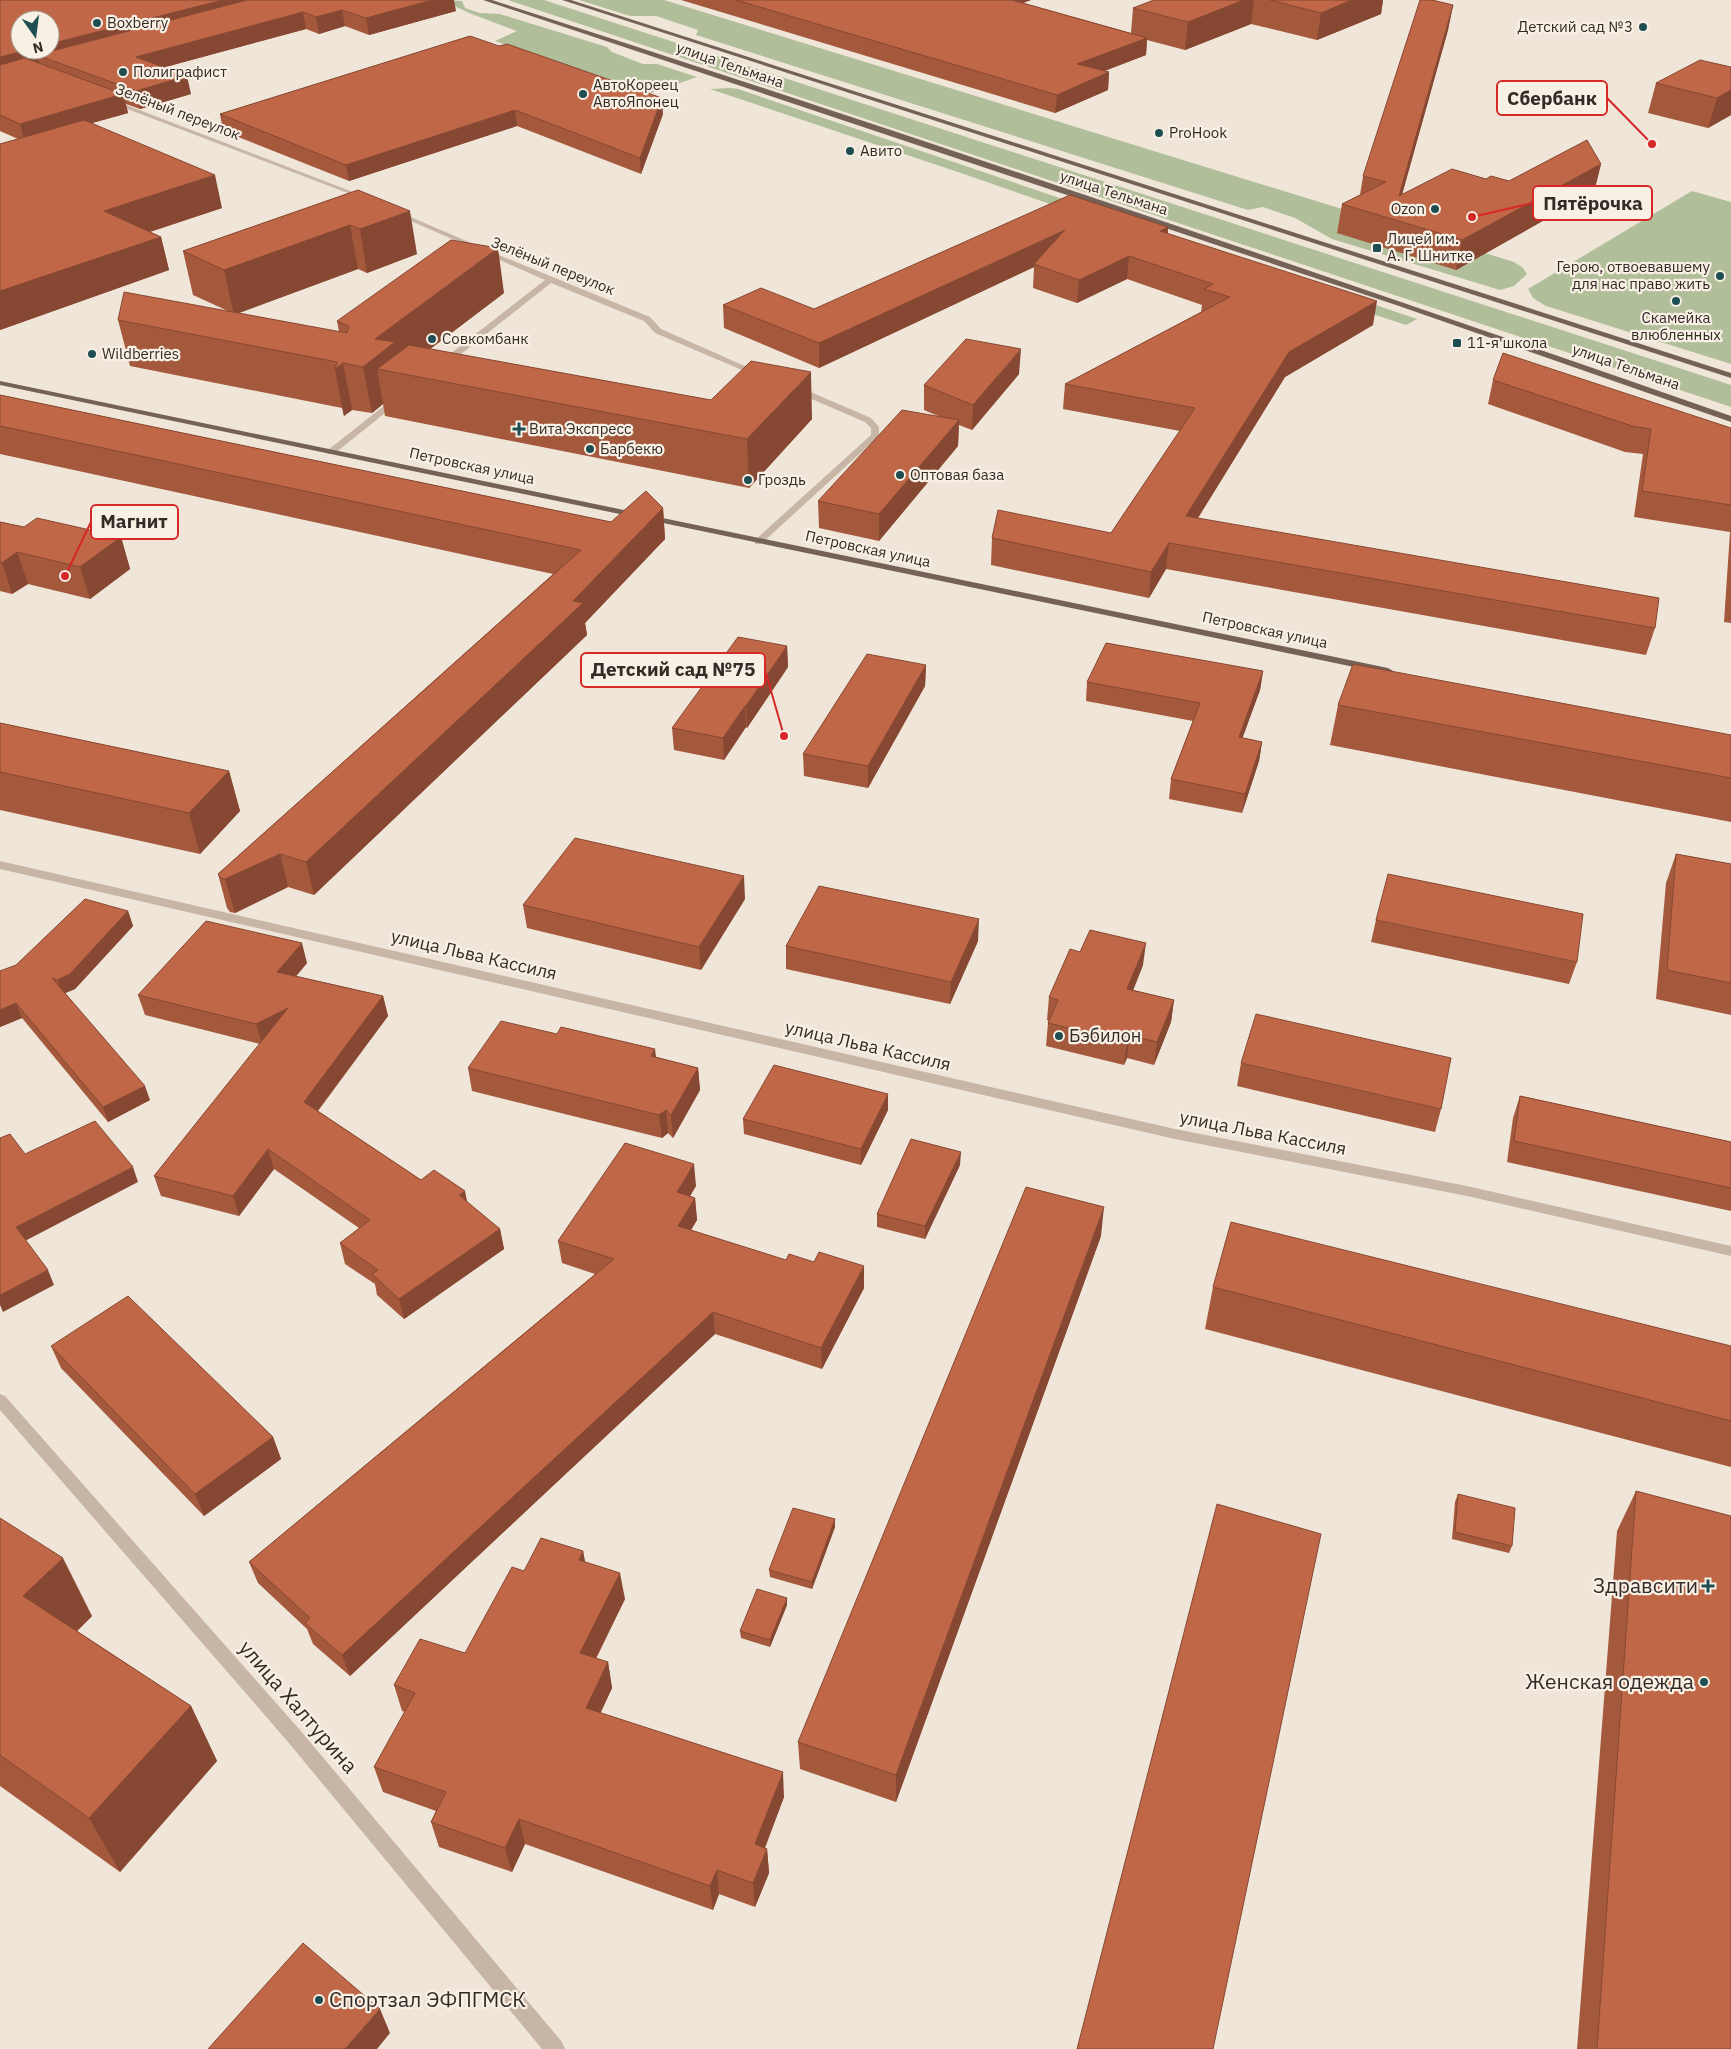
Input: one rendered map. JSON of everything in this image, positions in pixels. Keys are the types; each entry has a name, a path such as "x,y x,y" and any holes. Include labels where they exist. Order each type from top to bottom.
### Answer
{"main road":[{"name":"улица Тельмана","path":"486,0 648,52 1393,301 1731,419"},
{"name":"улица Тельмана","path":"565,0 1731,376"},
{"name":"Петровская улица","path":"0,383 1400,674"}],"street":[{"name":"Зелёный переулок","path":"100,97 373,201"},
{"name":"Зелёный переулок","path":"390,210 550,280 647,319 658,331 767,377"},
{"path":"438,367 550,280"},
{"path":"758,542 875,436 875,427 868,420 785,385"},
{"path":"331,452 408,391"},
{"name":"улица Льва Кассиля","path":"0,865 1175,1134 1467,1191 1731,1251"},
{"name":"улица Халтурина","path":"0,1400 294,1736 555,2049"}],"green space":[{"path":"442,0 462,1 465,8 480,13 500,14 607,47 612,52 643,64 657,64 697,77 651,93 495,41 517,31 469,13"},
{"path":"508,0 544,0 1731,385 1731,407"},
{"path":"579,0 664,0 1514,262 1523,268 1527,274 1514,286 1500,290 1332,239 1295,218 1263,207 1248,210 696,35 698,30 656,16 630,16"},
{"path":"710,89 738,89 1417,319 1406,325"},
{"path":"1692,191 1731,202 1731,364 1546,306 1533,298 1528,289"}],"building":[{"path":"0,0 223,0 60,41 60,10 10,10 10,54 0,57"},
{"path":"247,0 432,0 366,18 342,10 316,17 303,12 136,57 187,76 136,91 51,60 60,60 60,49"},
{"path":"736,0 1012,0 1147,38 1077,64 1109,72 1057,95"},
{"path":"1154,0 1244,0 1188,22 1133,8"},
{"path":"1270,0 1352,0 1321,13"},
{"path":"1420,0 1432,0 1453,5 1399,196 1452,169 1486,179 1491,176 1509,181 1587,140 1601,164 1462,240 1342,204 1386,182 1363,176"},
{"path":"470,36 499,46 507,44 662,98 640,158 515,110 346,165 220,114"},
{"path":"18,60 30,60 123,94 20,124 0,115 0,65"},
{"path":"1700,60 1731,67 1731,90 1717,98 1656,83"},
{"path":"84,120 215,175 104,211 161,237 0,291 0,144"},
{"path":"358,190 410,211 360,229 350,225 224,270 183,251"},
{"path":"1070,195 1168,227 1160,231 1377,301 1289,352 1186,516 1659,598 1655,628 1169,543 1151,572 992,538 998,510 1111,533 1195,408 1065,384 1230,297 1204,289 1213,284 1129,256 1079,280 1034,264 1065,230 819,343 723,305 761,288 814,309"},
{"path":"451,240 498,248 375,339 395,342 363,367 343,363 335,369 337,362 118,320 124,292 347,333 349,326 337,321"},
{"path":"966,339 1021,349 973,405 924,385"},
{"path":"409,345 711,400 751,361 811,372 747,439 377,369"},
{"path":"1503,353 1731,428 1731,505 1642,491 1651,429 1632,426 1493,380"},
{"path":"0,395 611,522 646,491 663,508 573,601 583,603 306,862 280,854 225,879 221,878 218,874 581,550 0,426"},
{"path":"902,410 959,420 879,514 818,501"},
{"path":"37,518 121,537 80,567 17,552 2,563 0,562 0,522 24,527"},
{"path":"738,637 787,646 723,738 672,728"},
{"path":"1106,643 1263,671 1239,737 1262,742 1245,794 1171,779 1200,703 1087,682"},
{"path":"867,654 926,665 868,766 803,754"},
{"path":"1353,664 1731,735 1731,778 1338,705"},
{"path":"0,723 229,771 189,813 0,772"},
{"path":"575,838 744,876 699,947 523,905"},
{"path":"1676,854 1731,864 1731,983 1667,970"},
{"path":"1388,874 1583,914 1577,962 1376,920"},
{"path":"819,886 979,919 951,982 786,946"},
{"path":"85,899 128,911 70,974 57,980 52,978 145,1086 103,1107 16,1003 0,1010 0,971 16,965"},
{"path":"206,921 302,943 277,972 383,996 304,1102 421,1180 434,1170 465,1191 459,1195 500,1229 399,1299 372,1274 378,1270 340,1243 370,1220 268,1149 233,1196 154,1176 288,1008 256,1024 138,995"},
{"path":"1090,930 1146,943 1127,989 1174,1000 1157,1042 1129,1035 1127,1042 1048,1023 1058,1000 1049,997 1070,949 1080,952"},
{"path":"1256,1014 1451,1058 1441,1109 1241,1063"},
{"path":"501,1021 557,1034 561,1027 655,1049 651,1056 698,1068 671,1115 666,1110 659,1115 468,1068"},
{"path":"774,1065 888,1094 861,1149 743,1119"},
{"path":"1520,1096 1731,1142 1731,1188 1514,1141"},
{"path":"95,1121 133,1167 16,1227 48,1270 0,1295 0,1138 10,1134 25,1154"},
{"path":"911,1139 961,1152 925,1226 877,1214"},
{"path":"625,1143 694,1164 677,1192 695,1198 678,1226 786,1260 789,1254 814,1262 819,1252 864,1266 821,1348 713,1312 342,1655 305,1623 310,1618 249,1562 614,1259 558,1241"},
{"path":"1026,1187 1104,1207 896,1775 798,1742"},
{"path":"1231,1222 1731,1346 1731,1421 1213,1287"},
{"path":"128,1296 273,1437 195,1494 51,1346"},
{"path":"1636,1491 1731,1516 1731,2049 1597,2049"},
{"path":"1458,1494 1515,1508 1512,1546 1455,1532"},
{"path":"1217,1504 1321,1534 1213,2049 1077,2049"},
{"path":"793,1508 835,1519 812,1582 769,1570"},
{"path":"0,1518 63,1558 23,1596 191,1706 89,1818 0,1755"},
{"path":"541,1538 583,1551 579,1560 620,1573 580,1653 608,1662 586,1708 783,1772 755,1844 767,1849 753,1883 717,1870 710,1886 519,1819 505,1848 431,1822 446,1792 374,1767 415,1693 394,1685 420,1639 465,1653 512,1567 524,1571"},
{"path":"757,1589 787,1598 770,1640 740,1631"},
{"path":"303,1943 380,2009 345,2049 208,2049"}],"place":[{"name":"Boxberry","path":"97,23"},
{"name":"Детский сад №3","path":"1643,27"},
{"name":"Полиграфист","path":"123,72"},
{"name":"АвтоКореец АвтоЯпонец","path":"583,94"},
{"name":"ProHook","path":"1159,133"},
{"name":"Сбербанк","path":"1652,144"},
{"name":"Авито","path":"850,151"},
{"name":"Ozon","path":"1435,209"},
{"name":"Пятёрочка","path":"1472,217"},
{"name":"Лицей им. А. Г. Шнитке","path":"1377,248"},
{"name":"Герою, отвоевавшему для нас право жить","path":"1720,276"},
{"name":"Скамейка влюбленных","path":"1676,301"},
{"name":"Совкомбанк","path":"432,339"},
{"name":"11-я школа","path":"1457,343"},
{"name":"Wildberries","path":"92,354"},
{"name":"Вита Экспресс","path":"519,429"},
{"name":"Барбекю","path":"590,449"},
{"name":"Оптовая база","path":"900,475"},
{"name":"Гроздь","path":"748,480"},
{"name":"Магнит","path":"65,576"},
{"name":"Детский сад №75","path":"784,736"},
{"name":"Бэбилон","path":"1059,1036"},
{"name":"Здравсити","path":"1708,1586"},
{"name":"Женская одежда","path":"1704,1682"},
{"name":"Спортзал ЭФПГМСК","path":"319,2000"}]}
